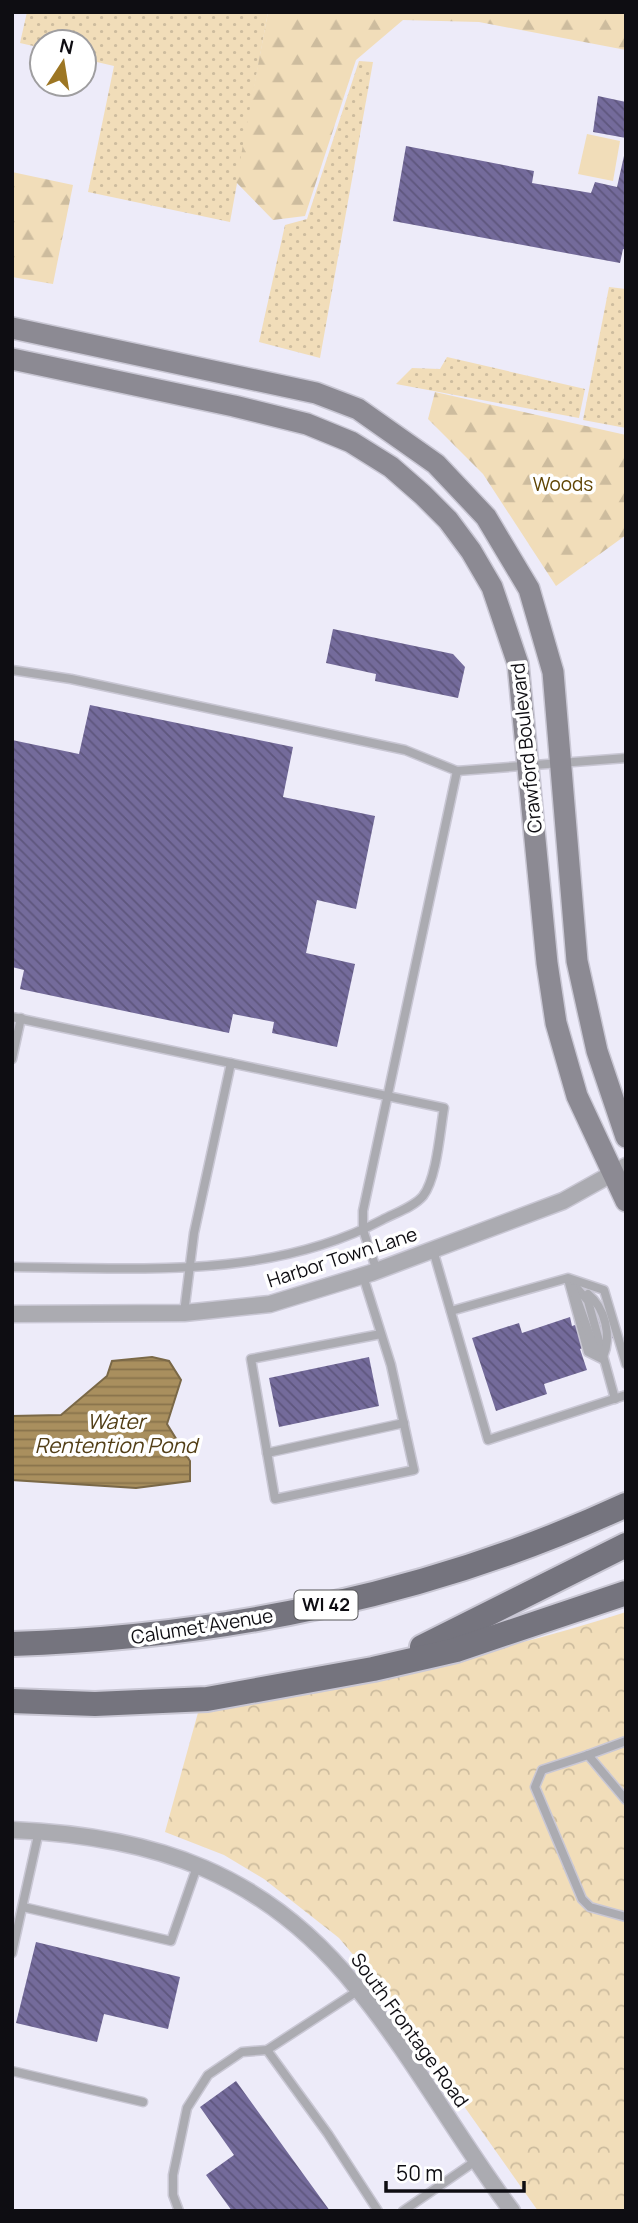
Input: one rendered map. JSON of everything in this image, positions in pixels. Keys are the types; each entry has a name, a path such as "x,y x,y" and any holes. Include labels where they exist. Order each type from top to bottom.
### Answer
{"main road":[{"name":"Calumet Avenue","path":"12,1644 90,1642 198,1630 369,1596 450,1573 573,1529 626,1505"},
{"path":"373,1669 490,1615 626,1545"},
{"path":"12,1701 95,1704 204,1699 373,1669 476,1645 626,1593"}],"street":[{"name":"Crawford Boulevard","path":"12,328 169,377 351,442 391,467 448,520 492,587 519,664 554,1011 574,1088 619,1170 626,1202"},
{"name":"Crawford Boulevard","path":"12,359 316,393 358,409 436,464 485,517 529,589 553,672 577,961 597,1051 626,1137"},
{"name":"Harbor Town Lane","path":"12,1314 184,1313 270,1304 370,1273 564,1201 619,1170"},
{"name":"South Frontage Road","path":"12,1830 127,1842 198,1864 250,1892 286,1918 314,1942 359,1990 477,2160 506,2208"}],"lane":[{"path":"12,670 71,678 405,750 457,771 626,758"},
{"path":"381,1334 251,1359 275,1499 414,1470 381,1334 363,1230 363,1211 385,1095 457,771"},
{"path":"12,1059 17,1017 444,1108 427,1189 413,1204 363,1230 266,1260 190,1266 12,1267"},
{"path":"184,1313 190,1266 231,1063"},
{"path":"433,1250 488,1440 626,1395"},
{"path":"451,1311 568,1278 604,1290 626,1364"},
{"path":"568,1278 588,1352 602,1359"},
{"path":"568,1278 588,1301 615,1399"},
{"path":"267,1453 404,1423"},
{"path":"626,1741 542,1770 535,1787 582,1899 590,1907 626,1917"},
{"path":"588,1755 626,1800"},
{"path":"12,1953 39,1831"},
{"path":"23,1907 172,1941 198,1864"},
{"path":"179,2211 173,2195 173,2175 187,2108 195,2093 224,2062 251,2050 267,2050 359,1990"},
{"path":"267,2050 328,2134 379,2211"},
{"path":"12,2071 143,2102"},
{"path":"403,2211 477,2160"}],"green space":[{"path":"27,12 268,12 230,222 88,192 114,66 98,62 98,28 28,28 28,45 20,43"},
{"path":"268,12 626,12 626,50 479,22 403,20 356,60 305,216 273,220 236,182"},
{"path":"359,61 373,62 320,358 259,342 285,225 307,219"},
{"path":"587,134 620,141 613,181 578,174"},
{"path":"12,172 73,185 53,284 12,277"},
{"path":"609,287 626,289 626,428 583,420"},
{"path":"447,357 585,389 579,418 396,384 412,368 440,369"},
{"name":"Woods","path":"435,392 626,435 626,535 556,586 483,474 428,419"},
{"path":"626,1612 626,2211 538,2211 377,1983 339,1938 264,1879 224,1855 165,1832 199,1709 467,1656"}],"water":[{"name":"Water Rentention Pond","path":"152,1357 169,1361 181,1380 167,1424 190,1461 190,1481 136,1488 12,1480 12,1416 61,1415 107,1376 112,1361"}],"building":[{"path":"598,96 626,102 626,138 593,132"},
{"path":"406,146 534,171 532,183 591,193 595,182 617,187 626,147 626,250 623,249 620,263 393,221"},
{"path":"333,629 453,654 465,667 458,698 375,681 376,674 326,663"},
{"path":"90,705 293,747 283,797 375,816 356,909 317,900 306,953 355,964 337,1047 272,1033 274,1022 233,1014 229,1033 20,989 24,970 12,967 12,740 79,754"},
{"path":"605,1315 613,1338 580,1349 587,1370 544,1384 547,1394 496,1411 472,1338 519,1323 522,1333 570,1317 572,1326"},
{"path":"369,1357 379,1406 279,1427 269,1378"},
{"path":"36,1942 180,1977 168,2029 104,2014 97,2042 16,2023"},
{"path":"236,2081 330,2211 232,2211 206,2175 234,2155 200,2107"}]}
